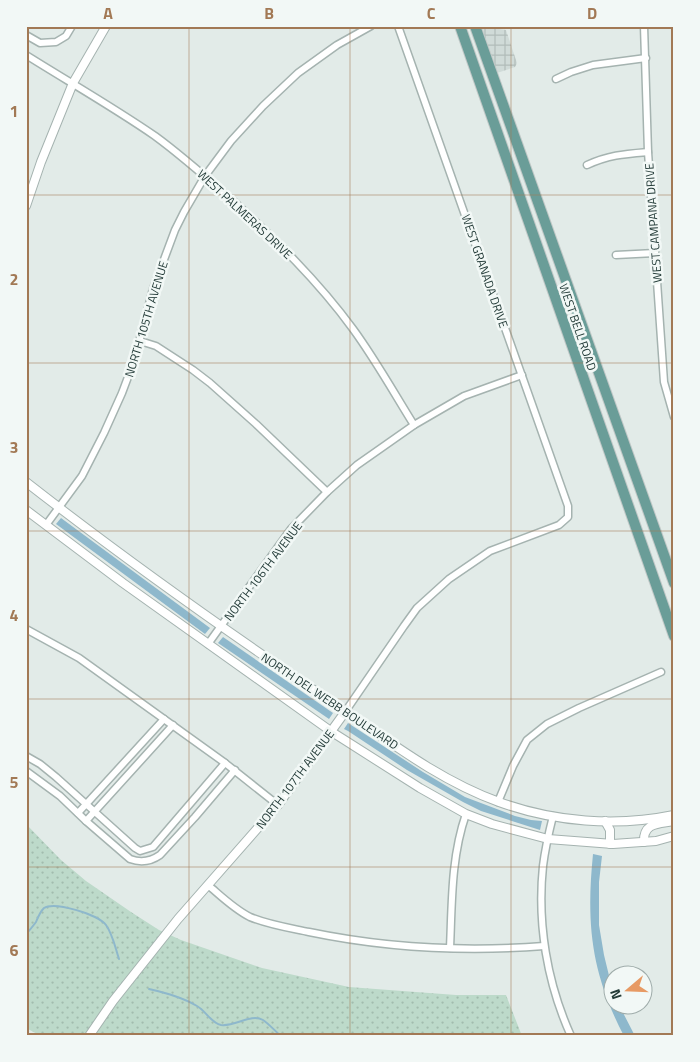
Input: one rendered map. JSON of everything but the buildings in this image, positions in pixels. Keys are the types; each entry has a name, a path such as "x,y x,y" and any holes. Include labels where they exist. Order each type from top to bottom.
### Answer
{"main road":[{"name":"WEST BELL ROAD","path":"460,26 674,636"},
{"name":"WEST BELL ROAD","path":"475,26 674,583"}],"street":[{"path":"26,35 40,43 56,42 66,36 72,26"},
{"path":"26,206 41,162 73,83 106,26"},
{"name":"NORTH 105TH AVENUE","path":"46,525 82,476 104,434 134,361 153,288 175,230 205,176 231,141 261,108 298,73 337,45 371,26"},
{"name":"WEST GRANADA DRIVE","path":"398,26 568,506 568,517"},
{"name":"WEST CAMPANA DRIVE","path":"644,26 648,152 664,382 674,418"},
{"name":"WEST PALMERAS DRIVE","path":"26,55 108,104 157,138 205,176 261,226 328,298 353,329 414,425"},
{"path":"556,79 571,72 593,66 646,58"},
{"path":"586,165 612,155 648,152"},
{"path":"616,255 655,253"},
{"path":"140,340 156,346 210,383 327,492"},
{"name":"NORTH 106TH AVENUE","path":"208,644 282,540 327,492 357,465 414,425 464,396 522,375"},
{"name":"NORTH DEL WEBB BOULEVARD","path":"26,482 221,626 345,712 432,769 466,788 498,802 531,812 585,821 637,820 674,815"},
{"name":"NORTH DEL WEBB BOULEVARD","path":"26,510 122,583 332,732 420,788 466,814 492,824 548,839 610,844 656,841 674,836"},
{"name":"NORTH 107TH AVENUE","path":"89,1036 113,1001 178,919 278,805 332,732 417,608 449,579 490,551 558,525 568,517"},
{"path":"26,629 79,658 235,770 278,805"},
{"path":"498,802 513,766 527,740 547,724 578,708 661,672"},
{"path":"78,813 164,719"},
{"path":"86,821 173,725"},
{"path":"26,756 56,777 140,851 154,847 225,763"},
{"path":"26,771 60,796 130,858 146,862 160,855 235,770"},
{"path":"450,948 454,862 466,814"},
{"path":"553,816 543,864 542,920 544,946 562,1018 571,1036"},
{"path":"605,821 610,830 610,844"},
{"path":"644,842 645,831 648,828 674,821"},
{"path":"208,884 227,902 250,916 274,925 322,935 406,946 488,949 544,946"}],"shaded area":[{"path":"481,26 496,26 499,29 506,30 517,63 515,67 497,73"}],"green space":[{"path":"26,824 61,860 86,881 159,930 181,940 262,968 349,987 456,995 506,995 522,1036 41,1036 26,1028"}],"water":[{"path":"61,518 210,628 205,634 56,524"},
{"path":"223,637 333,713 329,719 218,643"},
{"path":"348,723 465,797 515,816 542,821 540,830 481,811 463,802 407,770 344,729"},
{"path":"593,854 602,856 599,882 599,925 606,964 602,964 602,984 591,926"},
{"path":"613,1014 624,1014 635,1036 624,1036"}],"waterway":[{"path":"26,934 44,908 57,906 76,910 95,917 106,925 119,959"},
{"path":"149,989 191,1003 200,1008 217,1024 226,1025 258,1018 263,1020 281,1036"}]}
